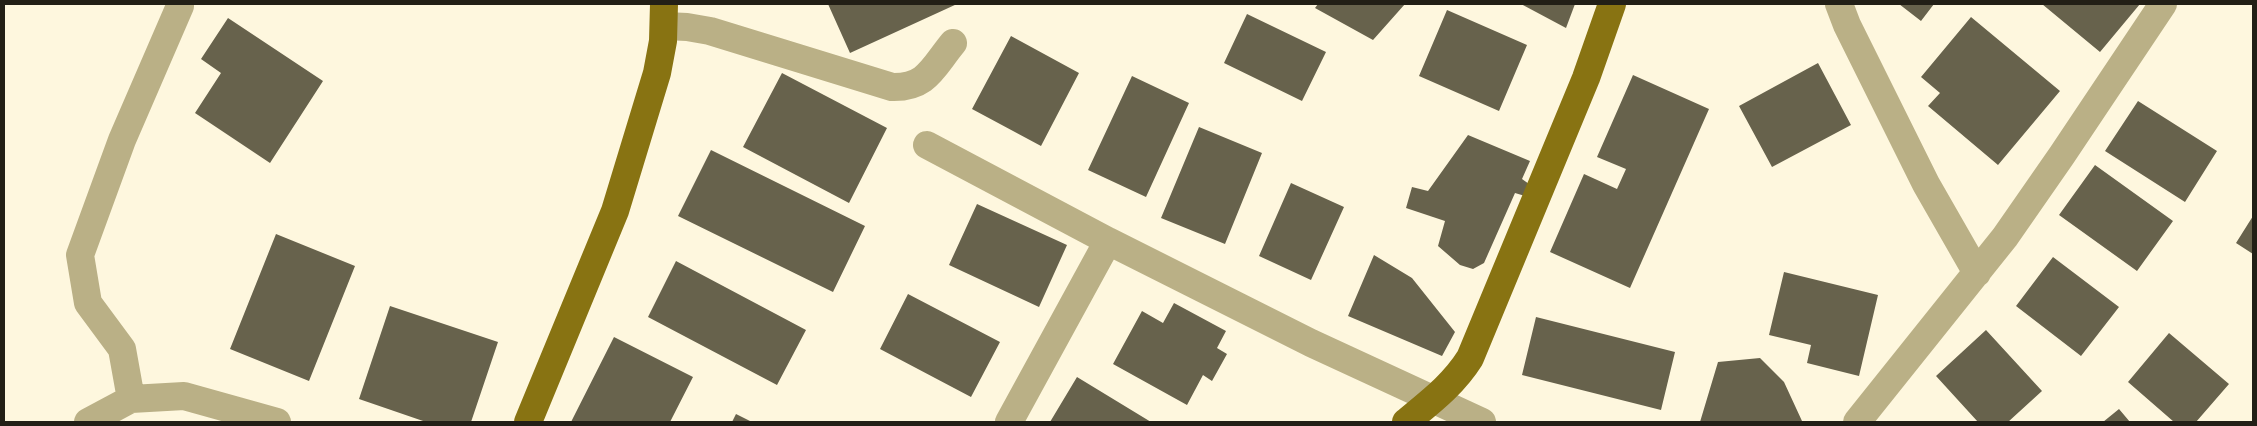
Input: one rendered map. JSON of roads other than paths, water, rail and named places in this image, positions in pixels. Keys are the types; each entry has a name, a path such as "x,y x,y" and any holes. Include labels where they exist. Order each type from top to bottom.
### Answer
{"main road":[{"path":"1406,422 1433,401 1460,374 1470,358 1586,78 1612,4"},
{"path":"528,422 614,211 657,73 664,15"}],"street":[{"path":"1839,4 1847,25 1926,184 1977,273"},
{"path":"1857,422 1977,273 2062,155 2164,4"},
{"path":"131,398 122,349 88,303 80,255 122,140 180,6"},
{"path":"664,15 687,27 710,31 892,87 906,88 922,82 952,43"},
{"path":"927,145 1108,242 1311,343 1482,422"},
{"path":"1009,422 1108,242"},
{"path":"88,422 131,398 184,396 276,422"}]}
